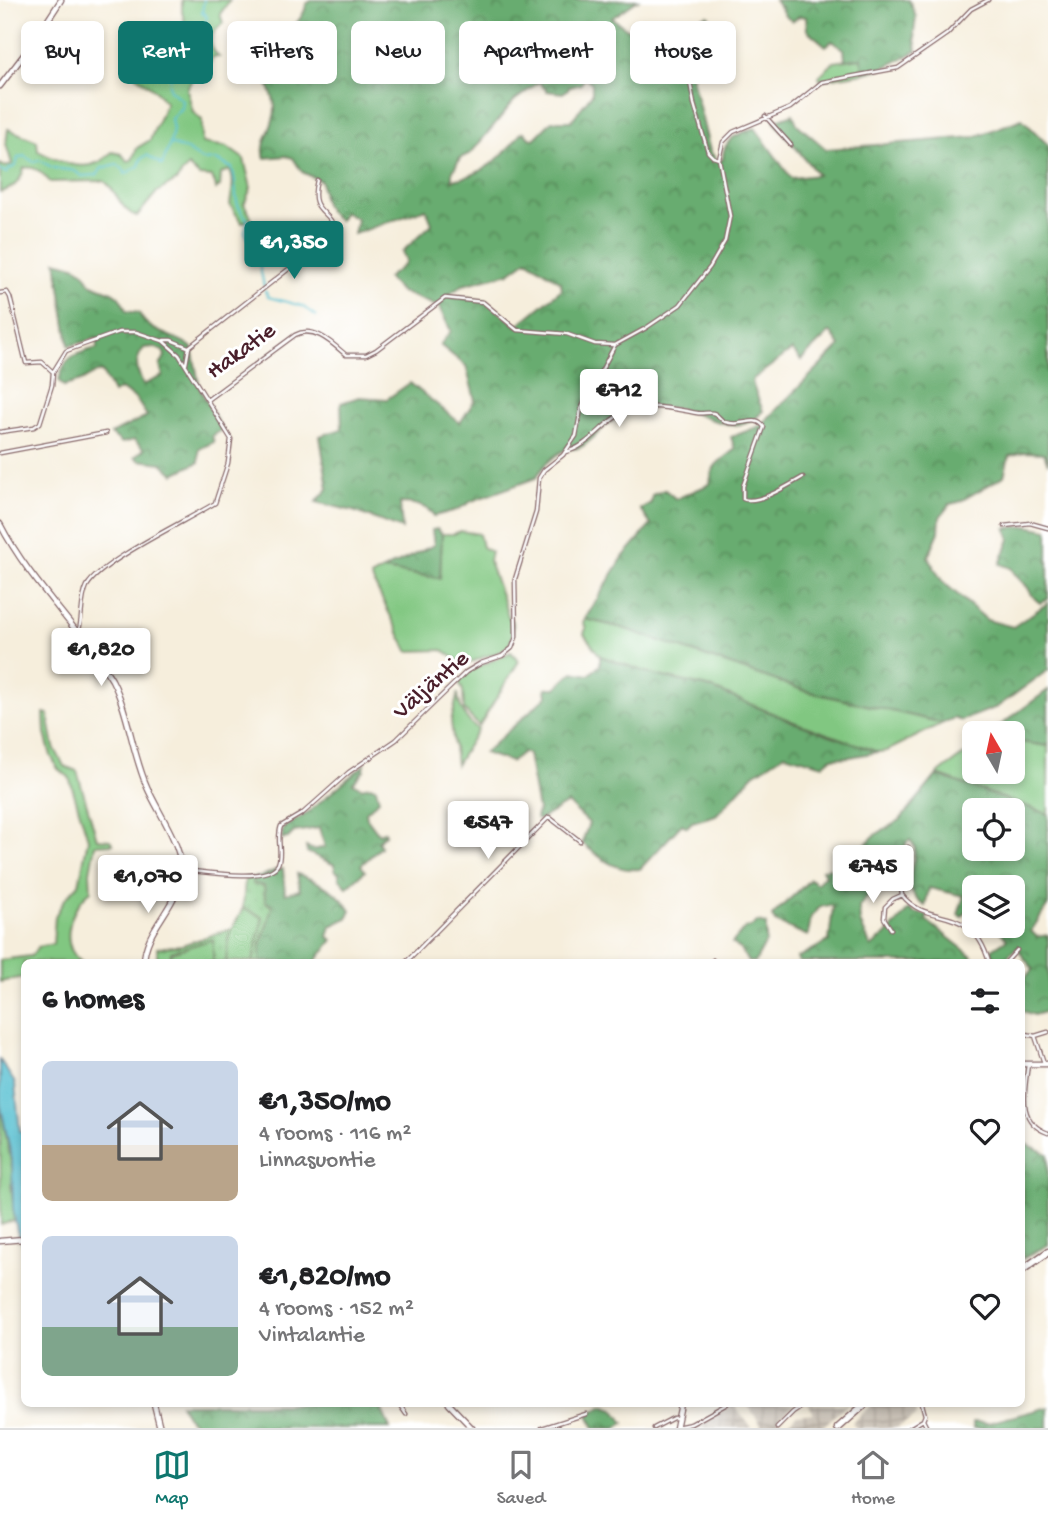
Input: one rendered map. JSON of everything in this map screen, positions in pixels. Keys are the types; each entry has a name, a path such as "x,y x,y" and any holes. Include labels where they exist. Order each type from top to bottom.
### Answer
{"highway":[{"path":"1025,1268 1048,1252"},
{"path":"838,1428 861,1407"}],"street":[{"path":"0,86 61,0"},
{"path":"615,345 680,305 709,267 724,241 729,229 729,206 719,159 720,149 727,137 765,116 790,108 822,82 898,68 947,34 971,9 988,0"},
{"path":"690,84 708,152 719,159"},
{"path":"765,116 791,145"},
{"path":"186,364 189,347 336,232 335,226 315,201 317,180"},
{"path":"0,293 7,292 10,298 26,363 42,362 53,372"},
{"name":"Hakatie","path":"78,634 85,590 92,580 125,554 216,501 228,463 231,439 207,400 300,332 316,334 346,355 366,355 445,298 484,302 517,330 567,334 595,344 615,345"},
{"path":"0,432 40,424 52,385 53,372 68,349 118,332 136,332 170,347 186,364 207,400"},
{"path":"161,341 189,347"},
{"name":"Väljäntie","path":"181,870 248,876 272,870 279,862 278,837 284,824 303,813 349,772 396,740 466,672 509,652 516,637 515,579 536,512 539,478 544,470 565,452 576,436 581,409 615,345"},
{"path":"565,452 575,450 626,411 661,405 697,413 714,413 727,423 742,425 761,421 764,427 743,486 743,499 748,501 761,498 803,477"},
{"path":"0,453 106,433"},
{"path":"1004,526 1030,523 1048,528"},
{"path":"0,524 16,554 101,664 116,689 144,780 157,811 175,842 181,870 174,899 151,933 145,959"},
{"path":"409,959 549,817 580,841"},
{"path":"908,847 908,859 901,880 902,895 918,909 961,922 977,937 988,959"},
{"path":"891,929 884,918 885,907 892,899 902,895"},
{"path":"1009,959 1017,950"},
{"path":"1025,1033 1035,1037 1048,1032"},
{"path":"1025,1064 1046,1063 1035,1037"},
{"path":"1025,1109 1030,1121 1048,1133"},
{"path":"0,1241 21,1239"},
{"path":"155,1407 159,1428"},
{"path":"401,1407 406,1414"},
{"path":"454,1407 472,1428"},
{"path":"680,1407 676,1428 721,1407"},
{"path":"777,1428 800,1407"},
{"path":"910,1428 923,1420 923,1407"},
{"path":"542,1428 586,1414"},
{"path":"654,1428 678,1418"},
{"path":"923,1420 927,1428"},
{"path":"554,1422 558,1428"}],"shaded area":[{"path":"728,1407 735,1407 752,1428 692,1428"},
{"path":"749,1407 791,1407 772,1428 763,1428"},
{"path":"810,1407 845,1407 821,1428 784,1428 796,1415 814,1413"},
{"path":"870,1407 915,1407 917,1413 896,1428 856,1428 852,1423"}],"green space":[{"path":"182,0 230,0 220,14 223,23 213,35 213,21 185,21"},
{"path":"313,0 638,0 612,18 630,31 630,84 694,84 710,151 717,161 723,160 725,147 732,138 755,128 791,178 818,175 774,121 793,114 797,124 826,149 974,137 1022,119 1048,145 1048,464 1044,453 1024,452 1009,456 1004,476 959,502 950,504 940,517 939,532 928,557 942,581 987,620 1013,627 1048,603 1048,670 997,707 961,721 954,718 943,723 806,691 623,628 585,619 623,557 651,525 640,509 651,503 652,495 665,490 676,499 710,484 715,466 735,449 731,437 760,426 840,346 830,332 801,360 792,350 753,379 752,383 763,411 744,424 722,423 673,408 624,413 583,446 565,450 555,456 536,478 472,501 457,510 434,516 423,507 400,503 402,529 353,511 316,502 328,489 320,436 342,429 341,403 359,397 387,399 410,383 460,423 475,400 466,366 440,345 451,331 439,307 401,292 387,278 404,265 406,260 402,252 432,224 426,209 354,234 357,219 344,212 339,221 334,217 325,203 321,181 302,172 293,158 265,158 264,146 275,114 268,84 337,84 337,21 298,21 306,4","holes":["459,21 616,21 616,84 592,84 592,94 571,121 552,121 534,139 524,132 521,133 491,164 473,174 452,180 452,173 460,158 471,153 514,101 536,84 459,84","527,260 561,282 562,289 517,326 485,301 448,295 463,285 509,273"]},
{"path":"775,0 909,0 916,17 914,33 917,51 883,68 864,73 861,58 845,60 844,49 832,41 826,46 807,30 806,17 799,16 793,21 786,17"},
{"path":"708,15 712,21 694,21"},
{"path":"861,58 864,73 820,80 819,76 834,62"},
{"path":"147,84 190,84 187,89 193,112 202,120 202,143 227,147 244,159 251,188 244,204 252,218 242,223 230,205 233,182 229,170 221,174 220,187 216,189 211,177 199,176 188,166 176,181 157,192 137,216 127,210 104,181 50,182 32,168 24,168 16,184 0,192 0,164 6,167 12,164 6,144 8,129 37,141 38,151 68,164 91,165 112,152 121,154 128,161 132,160 137,148 150,140 166,103"},
{"path":"541,84 581,84 570,87 563,93 547,91"},
{"path":"56,261 80,269 90,283 116,295 126,311 139,313 144,321 157,331 192,348 200,389 222,430 212,436 214,442 199,449 199,462 174,474 162,463 138,460 135,457 144,449 134,440 122,443 111,434 147,416 136,399 121,389 113,393 102,372 64,386 59,381 67,361 77,354 97,348 97,338 69,346","holes":["154,347 163,351 165,356 160,366 163,376 143,385 137,366 138,358 144,348"]},
{"path":"1027,526 1048,530 1048,599 1040,603 1011,568 1000,564 1010,539 1006,528"},
{"path":"437,529 442,534 440,578 383,570 434,545 432,530"},
{"path":"460,531 479,534 482,547 491,552 489,561 509,618 513,622 508,647 468,663 443,650 408,651 371,577 383,570 440,578 442,534"},
{"path":"585,619 623,628 806,691 943,723 887,751 878,752 796,723 708,687 654,675 600,656 584,634"},
{"path":"511,652 519,661 479,726 464,710 463,691 459,682 471,670"},
{"path":"600,656 655,675 708,687 796,723 878,752 831,758 823,765 785,754 754,774 716,815 692,822 687,827 682,824 640,869 615,866 582,843 589,823 568,803 539,820 536,818 538,810 528,754 523,752 511,762 484,753 547,696 546,688 556,688 573,672 589,675 600,665"},
{"path":"1048,690 1048,746 1026,743 1026,721 1006,721"},
{"path":"458,693 464,713 478,729 456,765 451,721"},
{"path":"44,713 48,714 54,747 64,766 77,771 97,839 110,840 113,844 95,845 90,872 91,891 77,906 73,916 70,946 78,959 21,959 21,978 0,982 0,960 31,956 38,947 53,944 55,916 65,899 79,884 88,839 69,777 58,769 45,734"},
{"path":"1026,743 1048,746 1048,814 1025,806 1025,798 1002,798 963,784 1026,784"},
{"path":"962,756 962,784 937,775"},
{"path":"365,764 364,770 353,783 361,788 376,788 379,800 366,812 367,818 379,834 385,831 386,833 378,841 381,847 361,865 365,871 347,887 339,878 335,865 307,852 306,847 314,850 325,847 319,828 294,832 288,838 282,839 283,828 306,814"},
{"path":"937,775 1002,798 962,798 962,861 1025,861 1025,806 1048,814 1048,905 1031,931 1037,937 1048,935 1048,1011 1034,1015 1025,1012 1025,978 1033,969 1018,947 1004,959 994,959 991,950 1006,938 1025,938 1025,875 962,875 962,896 929,888 925,906 917,900 911,887 915,847 910,840 906,843 898,880 886,872 859,907 860,922 871,947 889,932 909,909 914,913 928,915 926,920 972,959 798,959 829,941 833,906 821,906 811,917 808,936 775,922 772,916 810,879 817,884 825,875 822,870 831,868 844,872 868,842 900,820"},
{"path":"283,869 285,894 300,890 297,874 328,888 341,898 351,911 347,918 331,926 328,937 333,940 317,959 260,959 260,948 271,905 265,901 264,886 253,884 251,878"},
{"path":"245,878 251,878 253,884 264,886 265,901 272,907 260,948 260,959 254,959 263,917 243,908"},
{"path":"243,908 263,917 254,959 226,959 229,935"},
{"path":"757,922 766,924 766,942 757,959 746,959 732,943 745,928"},
{"path":"233,928 229,935 226,959 213,959 213,939 171,952 170,959 157,959 157,948 182,945"},
{"path":"213,939 213,959 170,959 171,952"},
{"path":"0,1103 14,1179 11,1185 15,1220 1,1225"},
{"path":"1025,1143 1048,1154 1048,1245 1025,1257"},
{"path":"182,1407 382,1407 390,1428 202,1428 189,1419"},
{"path":"600,1407 608,1407 614,1409 624,1423 616,1428 595,1428 588,1415"},
{"path":"1048,1407 1048,1428 973,1428 973,1422 988,1423"}],"water":[{"path":"0,1060 15,1083 21,1132 21,1240 13,1208 12,1160 0,1103"}],"waterway":[{"path":"204,0 202,12 207,17 206,21"},
{"path":"0,170 7,173 16,166 18,158 24,156 34,162 38,160 58,169 75,171 81,176 97,175 102,168 117,164 125,174 139,166 141,159 147,155 162,165 173,129 171,119 181,108 182,100 170,90 169,84"},
{"path":"170,144 185,149 202,160 216,160 232,168 237,201 248,220 245,232 258,258 264,286"},
{"path":"265,291 268,297 302,306 316,316"}]}
